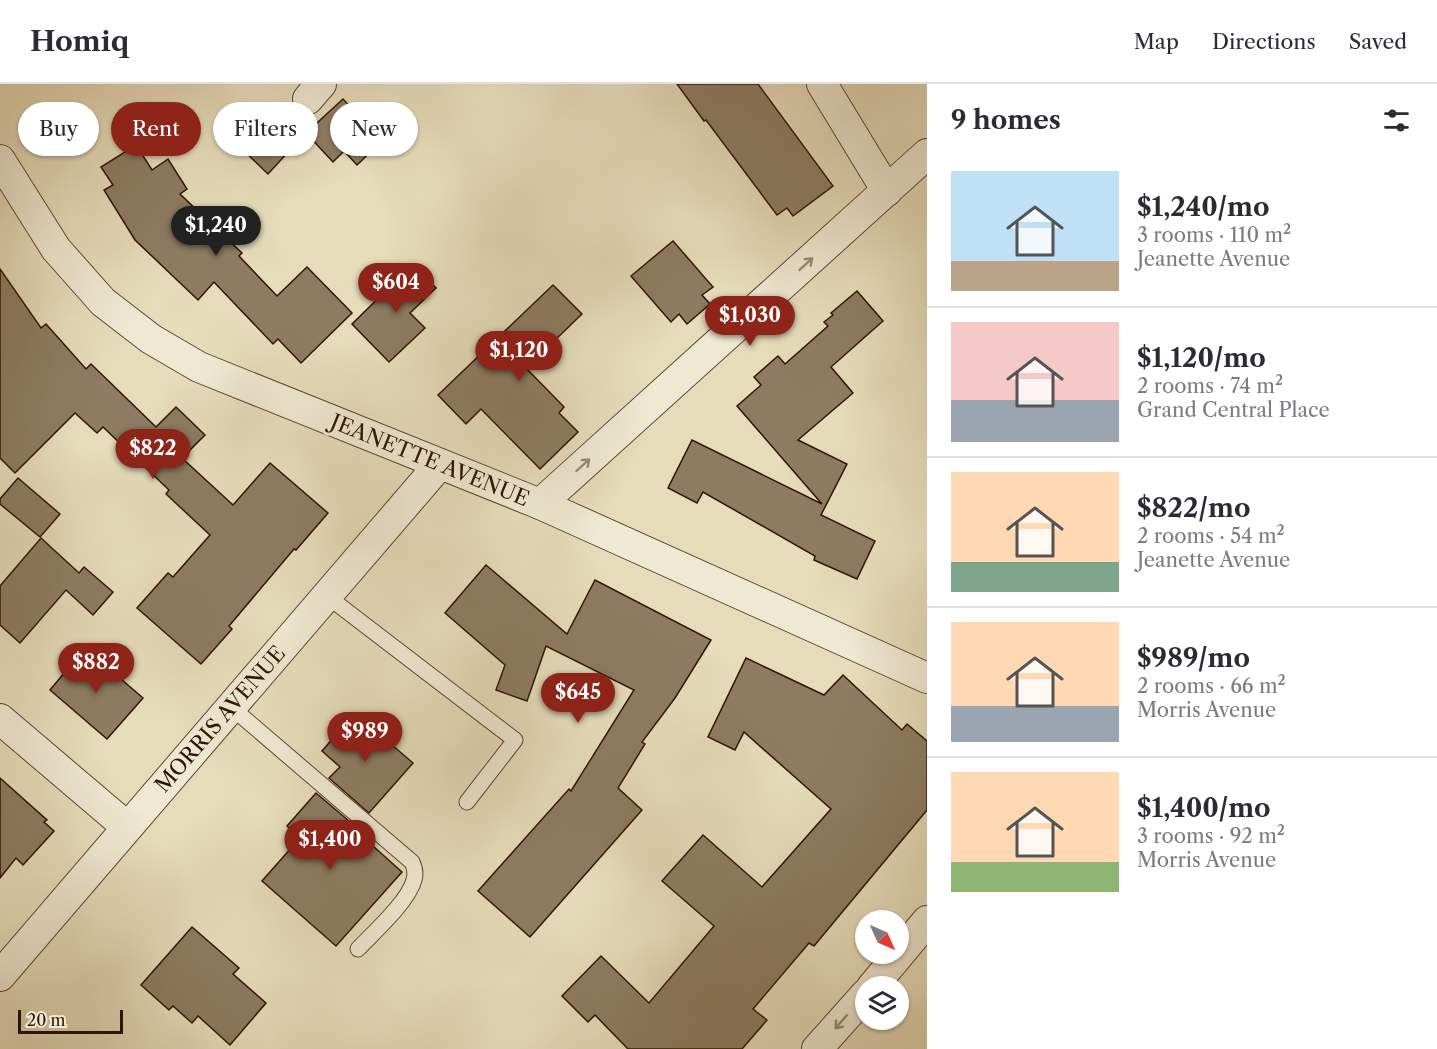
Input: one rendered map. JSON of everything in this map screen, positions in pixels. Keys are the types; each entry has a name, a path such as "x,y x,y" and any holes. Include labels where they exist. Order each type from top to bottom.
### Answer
{"street":[{"path":"822,84 887,191"},
{"path":"540,504 927,154"},
{"name":"JEANETTE AVENUE","path":"0,160 56,249 103,302 151,339 199,367 540,504 927,678"},
{"name":"MORRIS AVENUE","path":"0,976 440,464"},
{"path":"0,719 127,827"},
{"path":"881,976 927,921"},
{"path":"817,1049 855,1006"}],"lane":[{"path":"327,596 515,740 466,802"},
{"path":"231,707 412,862 416,871 406,896 358,949"}],"building":[{"path":"677,84 758,84 833,186 793,216 787,208 777,215"},
{"path":"330,111 330,156 339,156 333,162 318,146 318,122"},
{"path":"118,156 143,156 152,170 168,159 187,189 180,194 242,253 239,256 277,296 307,267 352,313 301,363 278,339 273,344 214,282 198,300 135,240 104,190 113,185 101,167"},
{"path":"249,156 284,156 268,174"},
{"path":"349,156 366,156 357,165"},
{"path":"673,241 713,287 702,295 710,304 687,324 679,314 671,322 631,276"},
{"path":"413,264 436,288 410,313 425,328 389,362 352,324"},
{"path":"0,269 41,328 46,324 86,369 91,364 156,427 176,407 205,435 182,458 233,505 270,463 328,513 296,550 294,549 229,626 232,629 201,664 137,608 168,573 173,577 210,535 166,494 169,490 103,427 97,433 75,413 15,473 0,458"},
{"path":"553,285 582,314 526,368 564,407 559,413 578,432 540,469 481,409 466,424 438,395"},
{"path":"857,291 883,321 831,367 853,393 798,440 847,464 821,515 875,541 857,579 814,560 815,556 703,492 697,503 668,488 692,440 822,504 737,406 761,385 754,377 778,356 785,364 828,326 824,322 833,315 831,313"},
{"path":"18,478 60,514 40,537 0,504 0,499"},
{"path":"41,538 79,573 84,567 113,592 93,615 66,590 20,643 0,625 0,586"},
{"path":"486,565 567,634 595,580 711,640 675,698 642,742 645,744 618,788 642,810 530,937 478,891 569,789 571,791 634,690 546,646 527,701 496,690 505,665 445,613"},
{"path":"85,648 143,698 107,739 50,690"},
{"path":"746,658 824,695 843,675 902,730 907,724 927,741 927,810 814,946 809,943 753,1009 767,1020 742,1049 628,1049 595,1015 588,1022 562,996 601,956 649,1003 714,926 662,881 703,835 762,887 831,809 744,732 735,750 708,737"},
{"path":"355,713 413,763 369,813 329,778 340,767 322,751"},
{"path":"0,778 47,820 44,822 54,831 23,865 16,858 0,878"},
{"path":"316,793 356,827 354,829 402,872 336,946 262,881 300,838 287,826"},
{"path":"192,927 239,968 233,974 266,1003 230,1045 198,1016 192,1023 173,1006 169,1010 141,985"}]}
